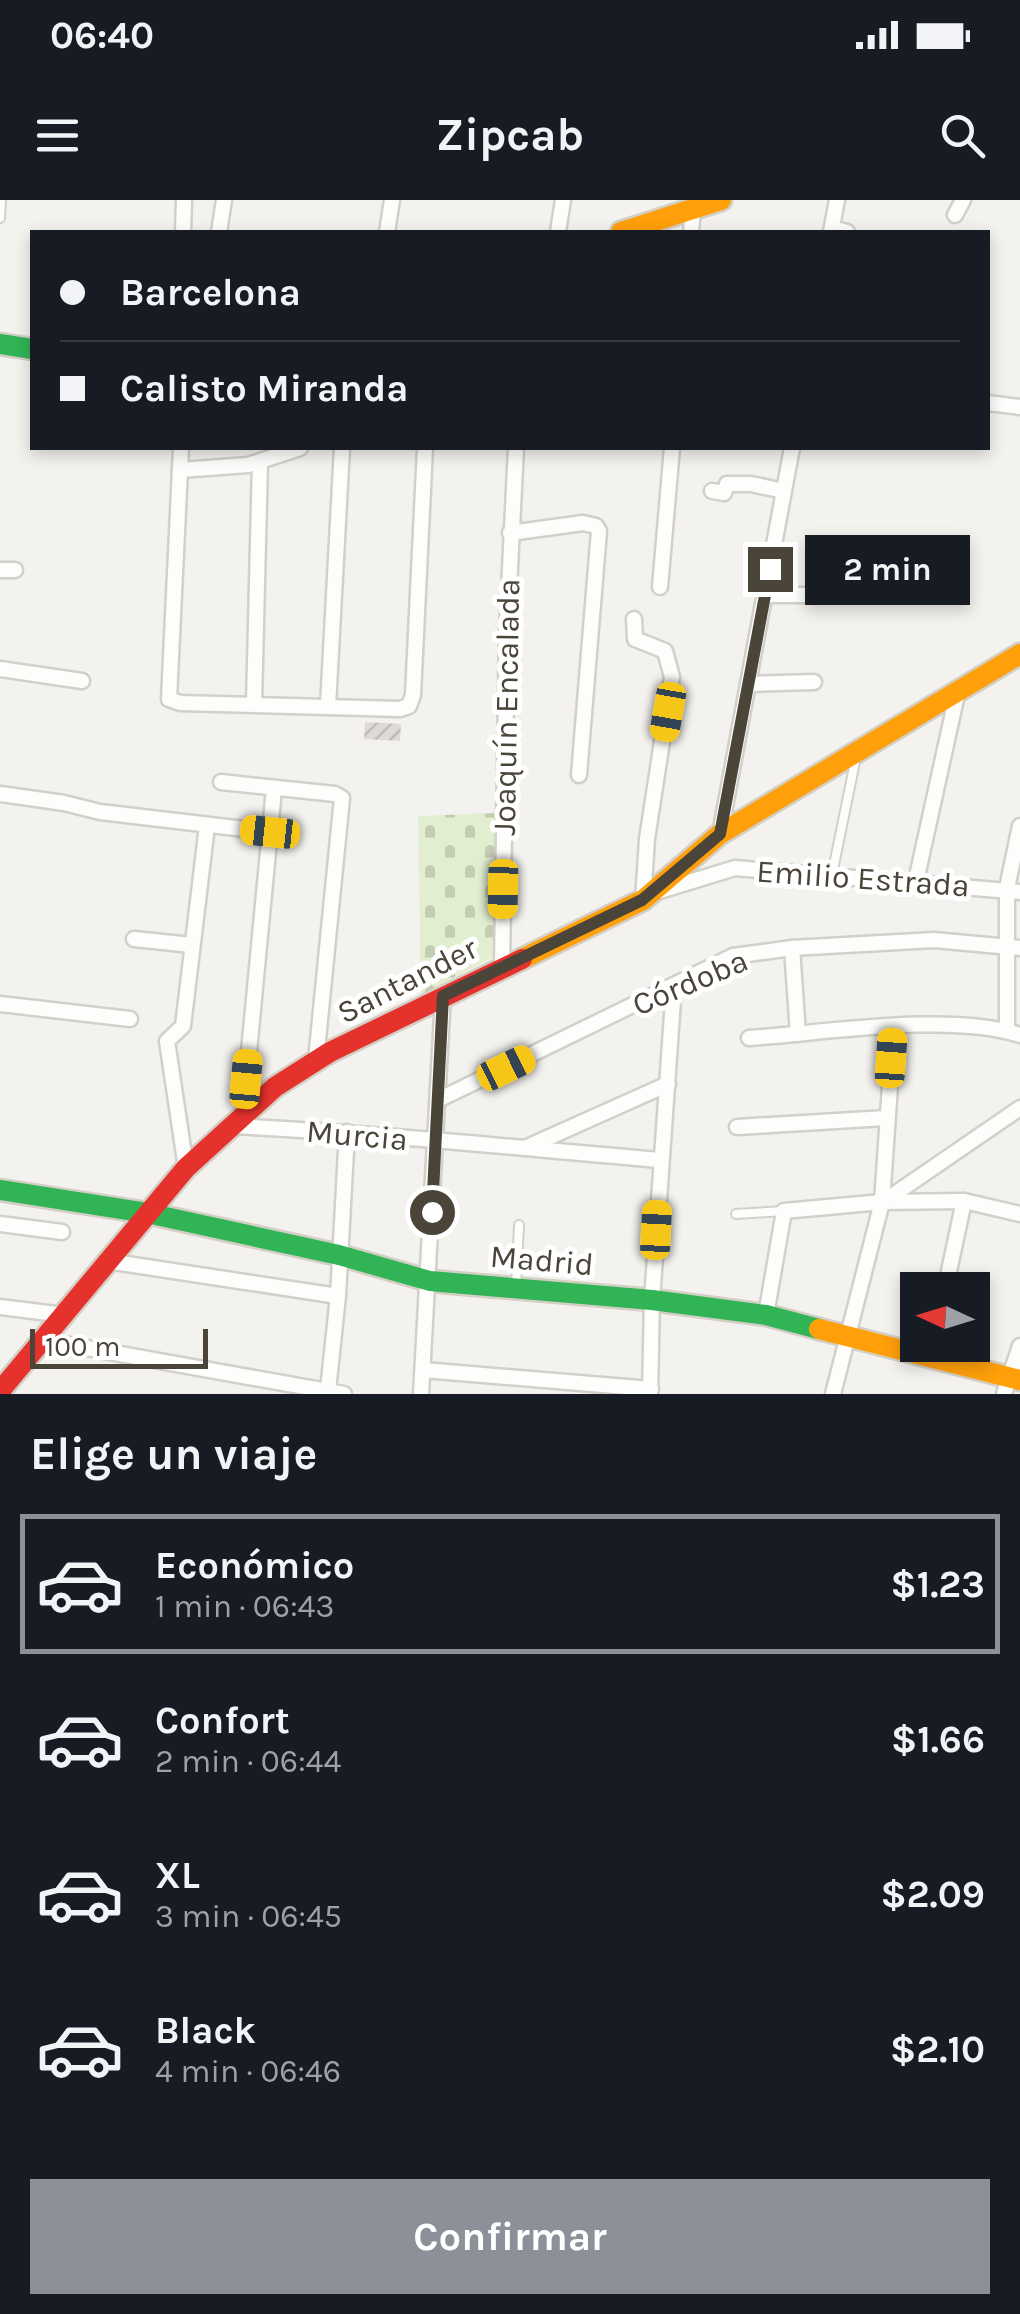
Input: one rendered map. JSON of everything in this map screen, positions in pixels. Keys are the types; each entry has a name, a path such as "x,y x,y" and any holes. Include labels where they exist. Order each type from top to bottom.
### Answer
{"street":[{"path":"183,230 184,200"},
{"path":"219,230 224,200"},
{"path":"386,230 392,200"},
{"path":"558,230 563,200"},
{"path":"627,230 721,200"},
{"path":"836,200 836,230"},
{"path":"955,215 963,200"},
{"path":"691,230 693,208"},
{"path":"0,344 30,349"},
{"path":"990,402 1020,407"},
{"path":"181,450 169,699 180,703 400,709 410,706 412,695 426,450"},
{"path":"180,470 229,468 294,450"},
{"path":"328,706 342,450"},
{"name":"Joaquín Encalada","path":"502,966 510,533 516,450"},
{"path":"660,586 672,450"},
{"path":"720,834 792,450"},
{"path":"254,704 260,462"},
{"path":"712,491 724,493 727,484 741,483 784,492"},
{"path":"510,533 583,523 596,526 599,532 578,775"},
{"path":"765,596 835,595"},
{"path":"634,619 634,639 665,651 672,676 648,839 646,897"},
{"name":"Santander","path":"0,1391 186,1168 238,1120 316,1060 646,897 720,834 1020,654"},
{"path":"0,669 82,682"},
{"path":"749,684 814,682"},
{"path":"916,881 958,690"},
{"path":"221,782 335,794 344,803 316,1060"},
{"path":"238,1120 274,789"},
{"path":"0,794 270,832"},
{"path":"186,1168 166,1044 183,1026 206,826"},
{"path":"749,1038 894,1027 975,1026 1013,1033 1013,890 1020,826"},
{"name":"Emilio Estrada","path":"646,897 735,868 1013,890"},
{"path":"134,939 192,945"},
{"name":"Córdoba","path":"438,1100 733,956 792,948 934,940 1012,946"},
{"path":"792,948 798,1034"},
{"path":"423,1370 650,1392 652,1300 674,986"},
{"path":"422,1394 443,996"},
{"path":"0,1004 130,1019"},
{"path":"833,1394 882,1202 894,1027"},
{"path":"524,1149 668,1084"},
{"path":"882,1202 1020,1108"},
{"path":"738,1127 886,1118"},
{"name":"Murcia","path":"238,1120 435,1142 661,1160"},
{"path":"328,1390 338,1296 346,1132"},
{"name":"Madrid","path":"0,1190 147,1213 339,1255 430,1281 652,1300 766,1315 848,1338 900,1347"},
{"path":"949,1272 964,1201"},
{"path":"766,1315 784,1212 882,1202 964,1201 1020,1214"},
{"path":"0,1224 62,1232"},
{"path":"107,1261 338,1296"},
{"path":"0,1308 64,1315"},
{"path":"42,1340 344,1394"},
{"path":"1011,1384 1020,1346"},
{"name":"Madrid","path":"957,1362 1011,1384"}],"lane":[{"path":"0,200 0,218"},
{"path":"832,875 857,751"},
{"path":"736,1214 784,1212"},
{"path":"516,1288 518,1225"}],"green space":[{"path":"496,813 495,956 421,995 418,816"}],"building":[{"path":"365,722 401,724 400,741 364,739"}],"traffic: fast":[{"path":"0,344 30,349"},
{"path":"0,1190 147,1213 339,1255 430,1281 652,1300 766,1315 819,1329"}],"traffic: slow":[{"path":"627,230 721,200"},
{"path":"522,959 643,900 720,834 1020,654"},
{"path":"819,1329 1020,1380"}],"traffic: jam":[{"path":"0,1391 186,1168 275,1087 330,1052 522,959"}],"route":[{"path":"432,1212 443,996 642,900 720,834 770,569"}]}
